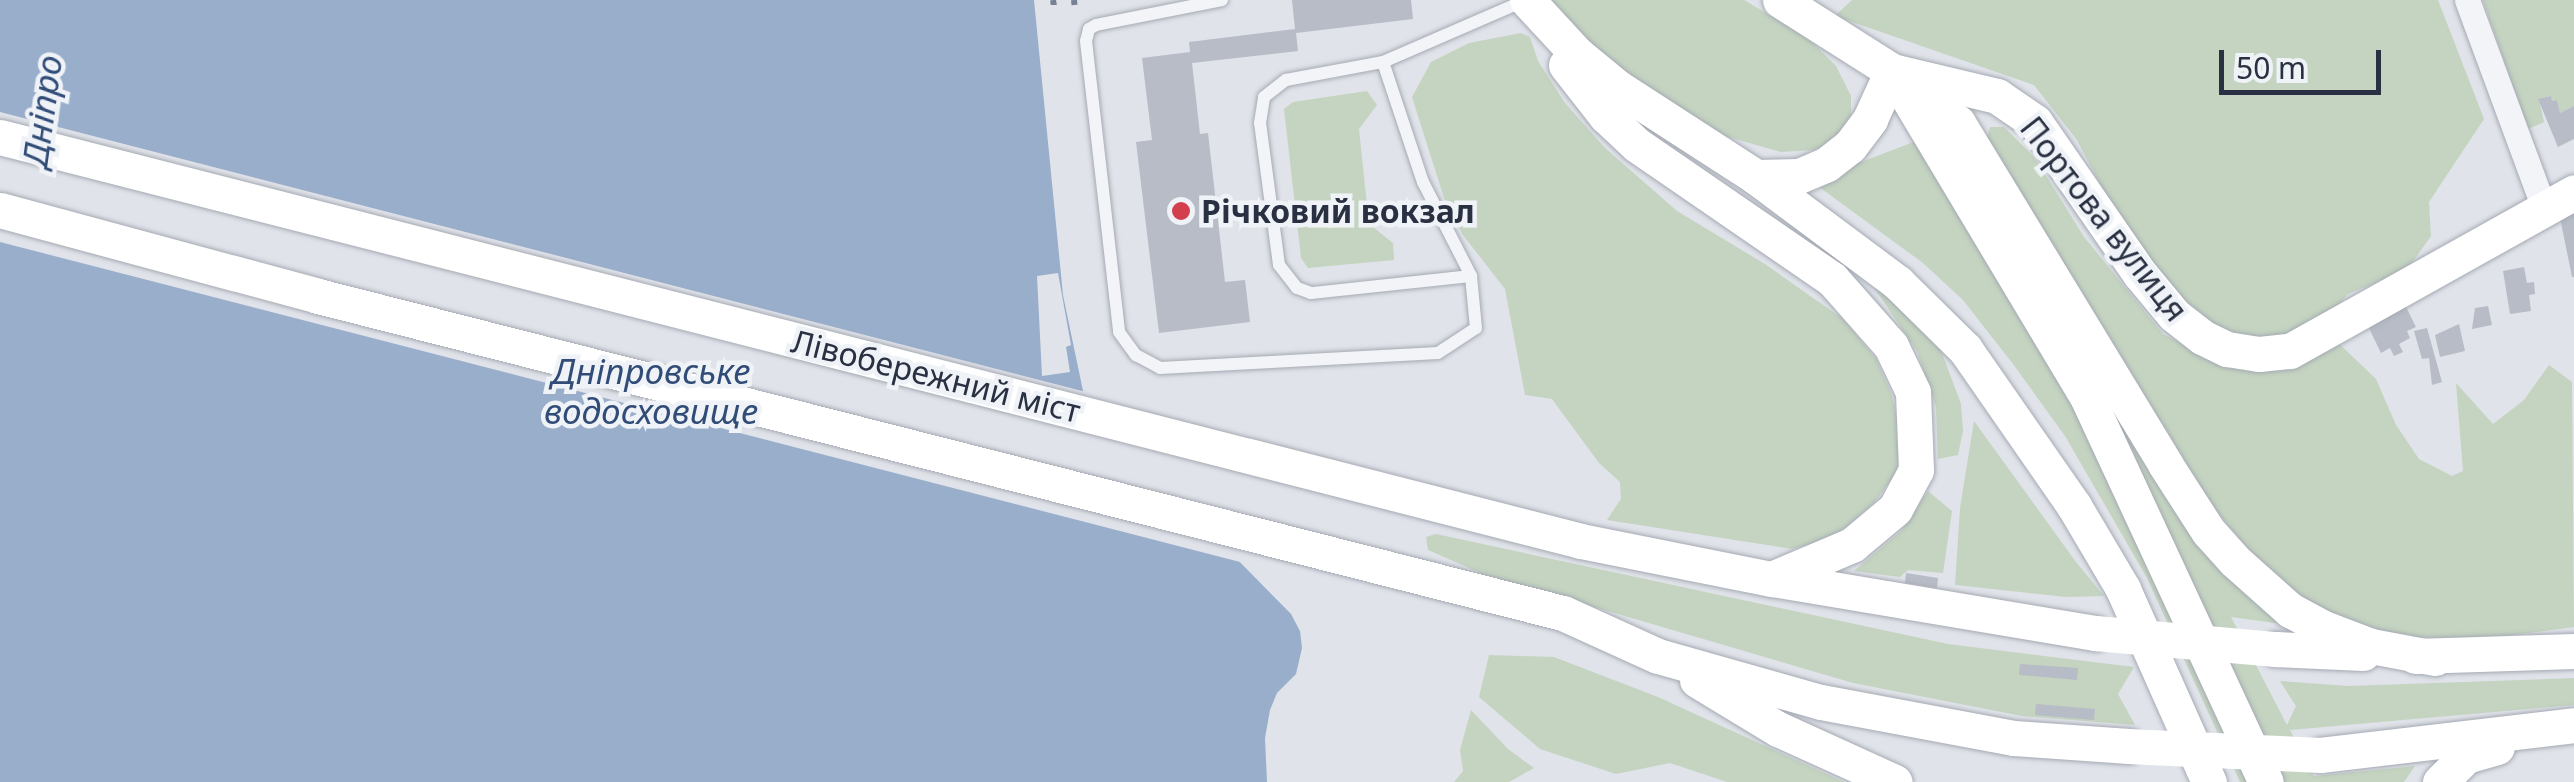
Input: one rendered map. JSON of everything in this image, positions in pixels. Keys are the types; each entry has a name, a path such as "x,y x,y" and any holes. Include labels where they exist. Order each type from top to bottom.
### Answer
{"main road":[{"path":"1527,0 1577,54 1616,87 1756,178 1898,283 1965,349 2074,506 2122,589 2210,782"},
{"path":"1527,0 1558,55 1606,116 1638,145 1832,279 1891,346 1913,392 1916,470 1895,510 1852,545 1772,579"},
{"path":"1780,0 1892,71 1958,123 2208,531 2290,610 2371,646 2435,658 2574,651"},
{"path":"1756,178 1799,176 1827,164 1850,146 1870,119 1892,71"},
{"path":"1892,71 2088,399 2266,782"},
{"name":"Портова вулиця","path":"1892,71 1997,96 2035,122 2140,274 2174,314 2202,338 2227,349 2259,354 2290,351 2559,200"},
{"name":"Лівобережний міст","path":"0,137 1581,541 1772,579 2096,633 2435,658"},
{"path":"0,210 1563,613 1658,656 1778,729 1895,782"},
{"path":"1658,656 1840,706 2014,738 2320,754 2574,726"},
{"path":"2440,782 2466,756 2574,726"}],"street":[{"path":"2467,0 2559,200"}],"lane":[{"path":"1222,0 1096,25 1086,41 1120,332 1136,355 1160,368 1438,353 1476,328 1471,276 1423,182 1383,62"},
{"path":"1471,276 1311,292 1285,278 1279,265 1260,123 1264,97 1286,80 1383,62 1527,0"}],"green space":[{"path":"1546,0 1744,0 1809,39 1836,66 1851,96 1851,116 1832,143 1813,150 1781,152 1707,131 1591,48"},
{"path":"1852,0 2438,0 2484,119 2429,202 2431,236 2407,270 2348,294 2321,324 2280,342 2224,335 2141,263 2077,140 2034,85 1835,16"},
{"path":"2483,0 2574,0 2574,106 2560,113 2557,100 2552,101 2550,96 2539,99 2544,122 2528,129"},
{"path":"1521,33 1530,37 1538,61 1565,103 1605,148 1677,211 1765,264 1843,319 1876,359 1892,395 1902,442 1896,473 1874,503 1845,528 1822,541 1792,549 1607,520 1621,499 1620,482 1599,463 1552,399 1525,395 1505,289 1463,235 1445,201 1412,97 1431,62 1469,43"},
{"path":"1367,91 1377,105 1359,129 1369,224 1393,243 1394,260 1308,268 1301,258 1284,109 1293,102"},
{"path":"1990,127 2004,127 2035,158 2084,237 2163,334 2212,359 2333,338 2376,379 2396,425 2419,459 2452,476 2463,471 2456,383 2493,424 2524,400 2549,365 2572,382 2574,627 2484,639 2381,636 2316,607 2262,566 2213,507 1987,138"},
{"path":"1945,137 2289,625 2231,617 2287,725 2296,706 2280,681 2349,686 2574,678 2574,705 2290,730 2314,776 2415,766 2404,782 2278,782"},
{"path":"1919,140 2058,372 2257,782 2240,782 2147,578 2065,436 2013,364 1963,300 1923,263 1811,181"},
{"path":"1875,289 1889,291 1933,329 1961,404 1963,431 1958,455 1938,459 1936,407 1917,351"},
{"path":"1974,421 2104,596 2066,597 1955,585 1960,508"},
{"path":"1928,491 1952,511 1943,573 1908,570 1900,577 1854,571 1901,531"},
{"path":"1436,534 1948,644 2134,667 2118,694 2135,725 2022,716 1853,683 1485,575 1428,550 1426,537"},
{"path":"1489,655 1554,657 1658,697 1844,782 1727,782 1670,763 1616,774 1540,749 1479,697"},
{"path":"1471,710 1508,749 1534,768 1509,782 1454,782 1463,771 1460,750"}],"water":[{"name":"Дніпровське водосховище","path":"0,0 1034,0 1063,295 1083,391 1106,426 1291,614 1300,631 1302,648 1296,674 1277,693 1270,710 1265,738 1267,782 0,782"}],"pier":[{"path":"0,112 1090,393 1109,423 1244,563 0,242"},
{"path":"1058,273 1071,345 1066,347 1070,372 1042,376 1037,276"}],"building":[{"name":"Річковий вокзал","path":"1292,0 1411,0 1413,19 1296,33 1298,51 1192,63 1200,134 1208,133 1225,282 1245,280 1250,322 1159,333 1136,142 1152,140 1142,58 1190,52 1189,42 1295,29"},
{"path":"2551,96 2552,101 2557,100 2560,113 2574,106 2574,139 2558,147 2538,99"},
{"path":"2574,209 2574,277 2572,277 2559,213"},
{"path":"2524,267 2527,283 2534,282 2535,294 2529,295 2531,311 2510,314 2503,271"},
{"path":"2405,305 2416,327 2407,331 2410,338 2399,344 2403,352 2394,356 2390,348 2381,353 2367,324"},
{"path":"2488,306 2492,325 2472,329 2475,308"},
{"path":"2459,324 2465,351 2440,357 2435,335"},
{"path":"2427,328 2442,382 2432,385 2429,358 2422,359 2414,331"},
{"path":"1906,573 1938,578 1937,588 1905,583"},
{"path":"2020,664 2078,668 2077,680 2019,675"},
{"path":"2036,704 2095,709 2094,720 2035,715"}],"railway":[{"path":"1053,0 1055,13"},
{"path":"1074,0 1075,10"}],"place":[{"name":"Річковий вокзал","path":"1181,211"}],"water label":[{"name":"Дніпро","path":"42,111"}]}
